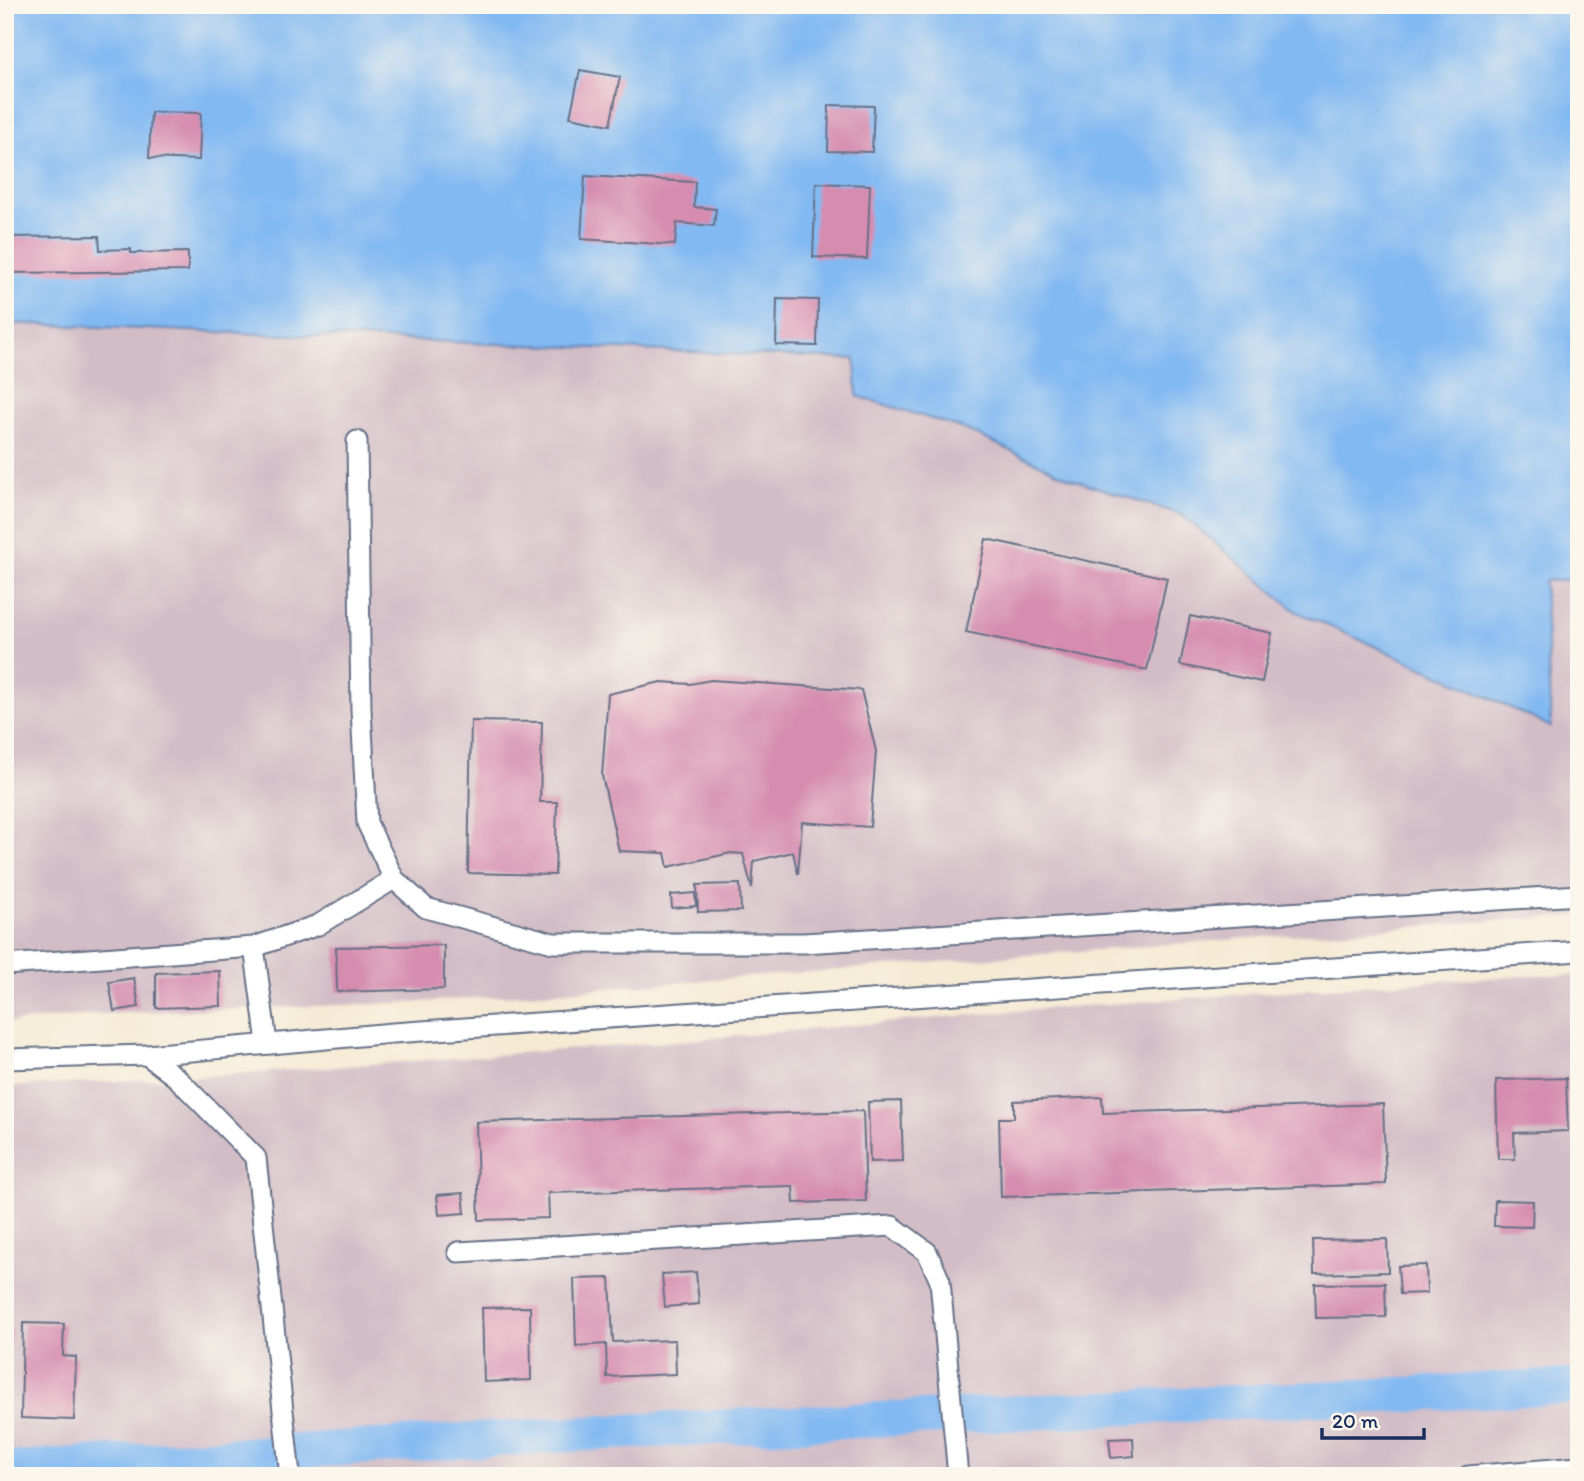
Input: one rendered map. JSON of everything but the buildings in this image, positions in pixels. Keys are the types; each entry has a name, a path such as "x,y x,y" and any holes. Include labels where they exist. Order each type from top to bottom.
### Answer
{"lane":[{"path":"357,441 361,709 367,823 394,879 426,908 553,943 804,943 1579,895"},
{"path":"5,965 254,947 318,925 394,879"},
{"path":"254,947 267,1044"},
{"path":"5,1059 147,1055 1043,987 1579,951"},
{"path":"147,1055 177,1078 256,1157 290,1476"},
{"path":"458,1252 892,1226 927,1252 940,1281 958,1476"},
{"path":"1468,1476 1579,1467"}],"shaded area":[{"path":"5,323 855,359 964,429 1072,479 1182,515 1297,612 1551,727 1544,581 1579,579 1579,915 424,1002 99,1014 5,1023"},
{"path":"1542,975 1579,975 1579,1476 5,1476 5,1087 210,1076 656,1043 1027,1010"}],"water":[{"path":"5,5 1579,5 1579,579 1544,581 1551,727 1297,612 1182,515 1072,479 964,429 857,396 855,359 5,323"}],"waterway":[{"path":"5,1469 596,1433 1579,1386"}]}
